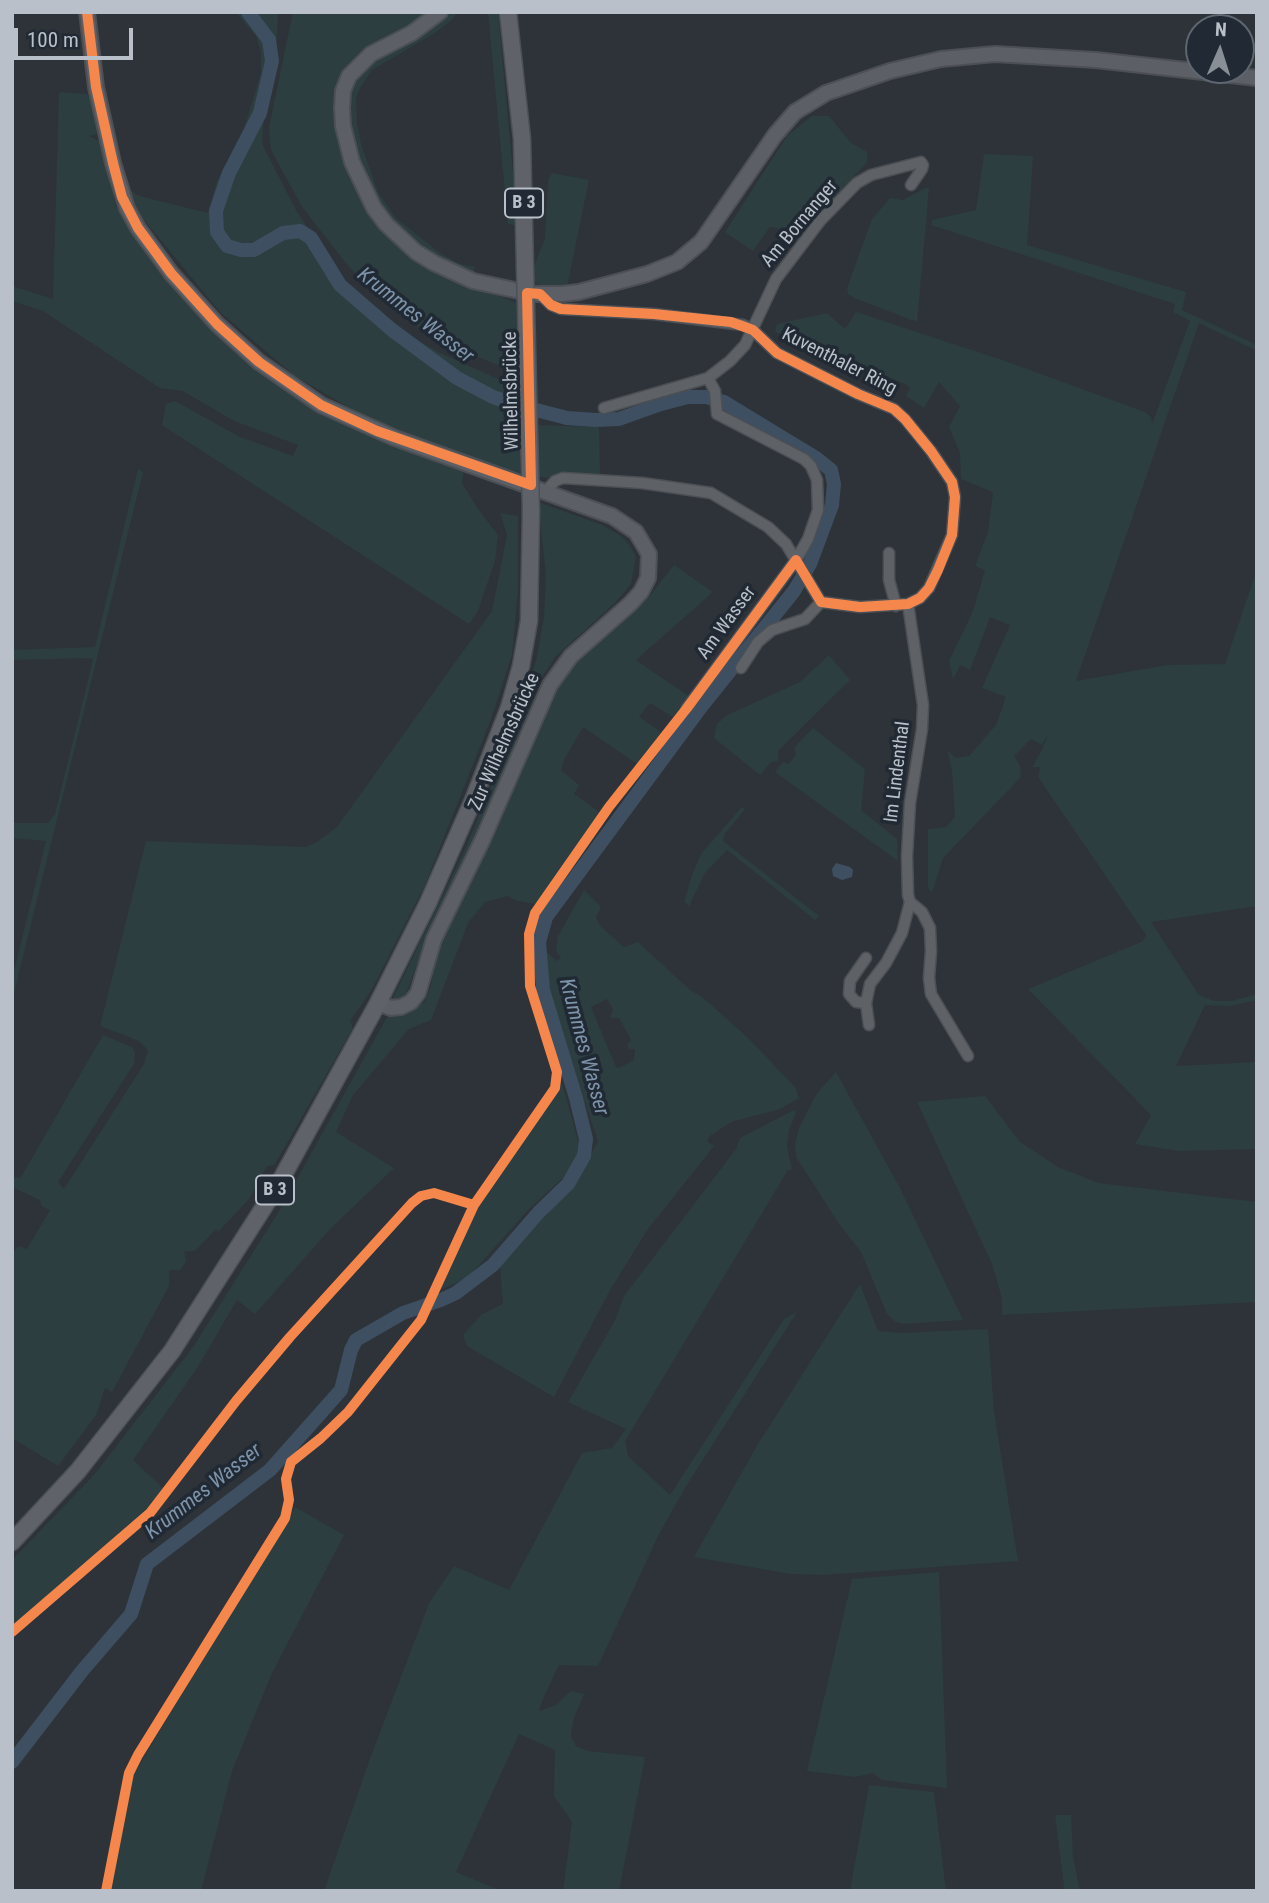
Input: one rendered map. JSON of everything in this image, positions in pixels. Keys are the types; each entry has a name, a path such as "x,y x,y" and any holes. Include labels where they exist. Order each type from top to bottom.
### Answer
{"main road":[{"name":"B 3","path":"12,1542 78,1471 172,1351 278,1185 378,1003 433,891 474,798 509,708 521,666 529,621 531,511 522,139 508,12"}],"street":[{"name":"Zur Wilhelmsbrücke","path":"87,12 96,87 119,186 132,217 171,273 238,344 303,394 360,425 531,479 546,491 612,516 629,526 646,547 650,562 648,578 641,592 631,604 571,656 550,685 482,841 433,939 418,993 411,1002 401,1007 391,1008 378,1003"},
{"path":"440,12 412,33 371,54 354,69 343,91 343,126 347,148 360,183 374,208 386,224 416,252 473,281 533,294 579,292 661,270 684,258 701,242 775,135 795,112 826,93 890,71 941,59 995,54 1097,60 1257,78"},
{"name":"Am Bornanger","path":"604,408 708,378 737,354 753,330 776,279 820,221 857,183 870,175 920,162 922,169 911,185"},
{"name":"Wilhelmsbrücke","path":"531,479 527,309 533,294"},
{"name":"Kuventhaler Ring","path":"533,294 561,309 732,322 753,330 777,353 894,409 923,440 952,482 955,497 952,535 929,588 920,598 908,604"},
{"name":"Am Wasser","path":"687,708 796,560 808,539 818,510 815,472 804,459 717,415 715,391 708,378"},
{"path":"546,491 555,481 563,478 701,490 720,498 768,527 786,544 821,602 860,607 908,604"},
{"path":"889,553 889,580 896,606"},
{"path":"741,668 758,642 772,630 805,619 821,602"},
{"name":"Im Lindenthal","path":"908,604 923,705 922,729 910,803 907,856 908,895 911,902"},
{"path":"869,1025 866,1003 870,985 902,933 911,902 922,912 930,928 931,994 968,1056"},
{"path":"866,958 850,981 849,994 856,1002 866,1003"}],"shaded area":[{"path":"236,12 278,12 276,53 264,116 262,144 297,212 345,283 408,334 436,351 509,384 503,419 520,436 520,473 467,457 371,420 296,377 220,312 140,215 129,189 139,196 208,213 217,181 243,132 261,73 261,51 256,36"},
{"path":"293,12 458,12 433,34 372,70 356,98 357,123 361,144 378,192 396,218 440,253 460,264 475,267 471,284 519,304 521,374 445,344 395,312 349,267 302,207 271,150 269,127"},
{"path":"488,12 498,12 518,226 508,224"},
{"path":"59,92 87,94 90,98 97,134 89,136 101,142 116,206 233,347 278,384 319,409 464,468 462,483 498,535 495,561 478,611 469,624 162,425 166,404 175,401 240,437 293,456 298,445 234,421 183,391 160,388 43,311 12,301 12,286 53,299"},
{"path":"812,116 829,116 851,143 867,152 867,162 803,233 770,227 753,251 725,232 787,136"},
{"path":"984,154 1033,156 1027,245 1186,292 1182,310 1257,345 1257,351 1199,323 1076,681 1167,665 1225,664 1254,578 1257,578 1257,906 1151,922 1199,995 1214,1001 1232,1001 1257,994 1257,1000 1230,1006 1205,1005 1176,1066 1257,1062 1257,1149 1178,1151 1135,1144 1151,1115 1028,989 1143,941 1146,935 1038,777 1040,767 1032,767 1049,733 1042,745 1031,739 1014,756 1020,766 1021,777 943,858 932,892 928,888 928,829 946,827 955,817 952,771 947,750 955,758 969,756 996,725 1006,697 982,688 1010,625 990,617 970,670 960,665 953,679 949,661 973,611 985,570 975,566 988,532 993,492 961,479 960,453 949,427 960,406 939,382 924,408 906,396 910,388 905,384 821,348 775,332 777,324 827,313 845,329 856,312 1005,361 1145,412 1151,418 1152,424 1190,321 1173,312 1175,304 931,225 932,220 976,210"},
{"path":"552,173 589,180 567,287 546,287 534,283 533,268 545,239 548,180"},
{"path":"929,188 917,322 854,298 848,294 847,288 872,219 890,198 903,200"},
{"path":"537,425 599,427 600,479 538,477"},
{"path":"138,469 143,472 12,1001 12,979 46,841 12,838 12,823 48,823 55,814 93,660 12,660 12,650 95,647"},
{"path":"538,502 602,525 621,536 636,557 631,584 615,603 556,656 542,677 485,816 426,939 405,997 392,1000 467,845 516,726 537,657 544,617 546,574"},
{"path":"500,513 518,516 518,589 512,655 491,719 425,885 372,989 350,1021 353,1028 275,1164 266,1167 250,1198 218,1232 216,1229 195,1251 184,1251 186,1262 180,1270 169,1270 169,1286 112,1392 105,1388 96,1415 58,1466 12,1438 12,1255 18,1246 27,1249 50,1210 41,1206 40,1200 12,1187 12,1178 21,1177 103,1035 132,1047 135,1053 134,1064 58,1182 64,1189 144,1064 148,1050 139,1041 100,1026 146,841 305,847 317,842 337,827 492,611 507,535"},
{"path":"674,565 713,592 636,660 690,697 673,717 650,703 639,717 662,733 637,764 583,727 561,770 579,785 574,794 601,813 536,904 507,896 485,902 468,923 431,1020 409,1029 397,1043 353,1095 336,1132 394,1168 330,1229 255,1314 237,1300 197,1368 133,1460 166,1491 158,1501 12,1627 12,1560 94,1475 193,1347 278,1213 387,1017 412,1011 425,1001 431,985 437,950 497,824 558,684 585,653 648,598"},
{"path":"829,655 850,680 778,751 778,761 771,762 760,775 714,738 717,724 727,715 800,682"},
{"path":"813,728 865,769 861,810 897,839 898,861 775,772 783,762 789,764 796,754 794,748"},
{"path":"742,807 745,809 724,835 723,841 819,916 815,920 727,850 705,873 689,906 684,902 701,854"},
{"path":"584,890 601,907 596,917 600,926 624,947 638,942 690,990 701,996 747,1037 795,1087 799,1098 780,1109 731,1122 710,1136 707,1141 714,1146 648,1229 610,1290 554,1397 467,1346 463,1335 481,1315 503,1304 500,1265 575,1183 598,1141 554,1008 544,961 546,951 556,961 561,958 556,951 558,936","holes":["607,999 613,1010 610,1016 619,1018 631,1040 627,1045 629,1049 635,1049 634,1060 619,1068 616,1067 591,1007"]},
{"path":"836,1072 900,1188 963,1320 904,1324 896,1322 887,1314 861,1252 839,1224 796,1157 795,1144 799,1128 817,1093"},
{"path":"562,1083 579,1154 564,1177 528,1210 471,1274 440,1290 466,1229 485,1196"},
{"path":"985,1096 1020,1142 1058,1167 1098,1183 1257,1202 1257,1302 1002,1315 1002,1298 992,1264 917,1102"},
{"path":"794,1110 796,1112 789,1130 787,1146 792,1170 788,1170 625,1441 628,1456 670,1495 784,1319 797,1312 685,1488 659,1534 598,1666 559,1665 539,1711 556,1705 571,1691 584,1694 572,1728 571,1737 576,1746 588,1751 645,1757 619,1891 563,1891 572,1822 554,1796 555,1750 519,1734 456,1872 502,1891 324,1891 429,1603 454,1566 509,1590 582,1453 612,1448 626,1429 568,1402 615,1320 624,1296 736,1149 740,1138"},
{"path":"860,1284 878,1331 900,1333 988,1329 994,1412 1018,1561 823,1575 791,1574 694,1557 758,1444"},
{"path":"295,1507 344,1535 272,1673 232,1771 201,1891 110,1891 130,1784 135,1772"},
{"path":"939,1572 947,1788 882,1780 873,1773 855,1777 807,1771 852,1579"},
{"path":"869,1785 934,1792 946,1891 850,1891"},
{"path":"1055,1815 1071,1815 1073,1857 1080,1891 1066,1891 1064,1887"}],"water":[{"path":"836,863 850,867 853,870 852,877 842,880 833,876 832,869"}],"waterway":[{"name":"Krummes Wasser","path":"12,1762 82,1671 131,1614 147,1564 270,1470 341,1390 356,1340 403,1313 456,1293 493,1265 539,1212 568,1184 584,1156 586,1139 543,990 539,942 546,917 701,707 794,591 810,564 832,505 834,484 831,470 724,402 706,397 688,397 619,419 595,420 567,418 517,405 493,397 457,378 392,330 340,285 311,238 300,231 283,233 254,250 227,246 217,232 216,211 229,173 260,113 272,61 269,40 248,12"}],"cycle path":[{"path":"87,12 96,87 113,163 122,197 138,228 171,273 217,324 259,362 321,405 377,431 531,485 527,293 540,294 551,305 561,309 654,314 731,322 753,330 777,353 894,409 931,451 952,482 955,497 952,535 938,570 929,588 920,598 908,604 860,607 821,602 796,560 687,708 609,807 535,913 529,934 530,986 557,1072 555,1088 474,1205 421,1320 348,1412 291,1462 286,1479 289,1500 285,1518 129,1773 106,1891"},
{"path":"12,1632 150,1513 236,1401 290,1337 412,1203 421,1196 434,1193 474,1205"}]}
